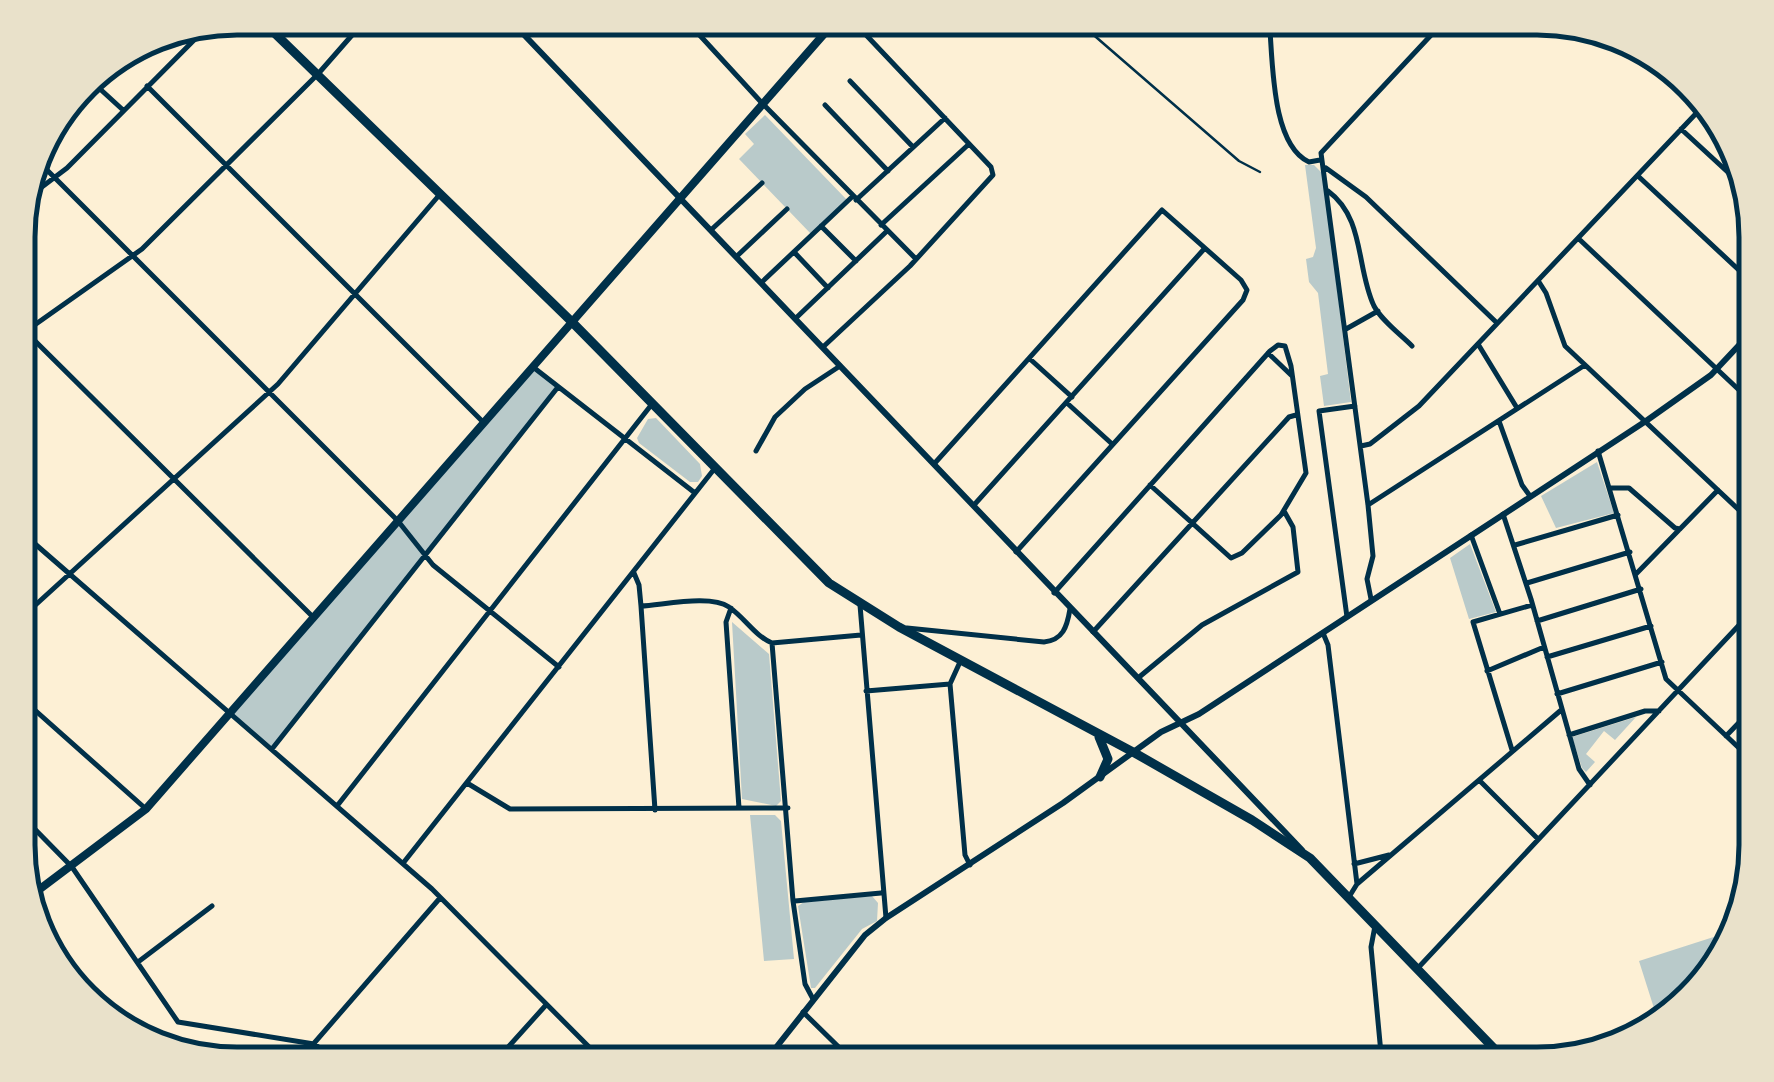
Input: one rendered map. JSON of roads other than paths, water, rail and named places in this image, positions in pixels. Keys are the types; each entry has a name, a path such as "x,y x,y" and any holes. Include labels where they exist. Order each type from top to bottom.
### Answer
{"main road":[{"path":"277,35 572,322 815,570 899,627 1133,752 1310,858 1493,1047"},
{"path":"40,889 146,809 822,35"},
{"path":"1097,735 1108,759 1100,778"}],"street":[{"path":"35,324 132,256 318,74 352,35"},
{"path":"524,35 1310,858"},
{"path":"700,35 915,258"},
{"path":"823,347 993,175 992,167 866,35"},
{"path":"1270,35 1282,128 1298,156 1310,162 1320,160"},
{"path":"1371,599 1368,579 1373,556 1368,506 1320,153 1430,35"},
{"path":"41,188 193,40"},
{"path":"850,81 913,147"},
{"path":"146,86 484,423"},
{"path":"100,89 123,110"},
{"path":"825,106 888,171"},
{"path":"1360,446 1370,444 1419,406 1696,114"},
{"path":"762,282 945,118"},
{"path":"1682,129 1728,172"},
{"path":"881,225 970,144"},
{"path":"1324,167 1366,197 1498,323"},
{"path":"47,170 398,521 424,556 559,666"},
{"path":"1638,176 1739,270"},
{"path":"712,230 762,183"},
{"path":"1328,191 1349,216 1378,311 1412,346"},
{"path":"35,606 269,393 441,193"},
{"path":"737,256 787,209"},
{"path":"934,464 1162,210 1241,280 1247,290 1243,300 1016,552"},
{"path":"821,226 856,261"},
{"path":"796,318 887,231"},
{"path":"1578,239 1739,390"},
{"path":"974,505 1205,248"},
{"path":"794,252 828,288"},
{"path":"1538,282 1546,293 1562,341 1739,510"},
{"path":"1346,328 1378,311"},
{"path":"1478,344 1517,408"},
{"path":"35,345 313,617"},
{"path":"1054,593 1150,485 1268,353 1278,345 1285,346 1306,468 1284,511 1235,559 1150,485"},
{"path":"776,1047 865,934 886,918 1100,778 1133,752 1198,714 1646,420 1717,370 1739,346"},
{"path":"1268,353 1292,376"},
{"path":"1030,359 1111,443"},
{"path":"1368,506 1586,365"},
{"path":"533,366 695,493"},
{"path":"756,451 776,417 805,389 840,366"},
{"path":"271,750 558,387"},
{"path":"337,806 652,404"},
{"path":"1347,616 1319,411 1355,406"},
{"path":"1093,632 1289,417 1296,416"},
{"path":"1499,421 1522,485 1530,496"},
{"path":"1598,451 1666,679 1739,748"},
{"path":"404,864 715,468"},
{"path":"1610,488 1628,488 1680,530"},
{"path":"1636,574 1718,490"},
{"path":"1137,678 1202,625 1298,572 1292,528 1284,511"},
{"path":"1504,514 1579,769 1590,785"},
{"path":"1515,545 1618,515"},
{"path":"1471,536 1500,614"},
{"path":"35,544 404,864 589,1047"},
{"path":"1526,583 1630,552"},
{"path":"634,573 640,585 642,606 655,810"},
{"path":"1536,621 1641,589"},
{"path":"642,606 712,601 731,608 772,643 861,635"},
{"path":"860,604 886,918"},
{"path":"1512,750 1472,622 1532,605"},
{"path":"731,608 726,622 740,810"},
{"path":"899,627 1044,642 1062,635 1070,610"},
{"path":"1547,658 1652,626"},
{"path":"1418,970 1739,626"},
{"path":"1323,633 1328,645 1357,884"},
{"path":"772,643 794,901 804,984 813,999"},
{"path":"1487,671 1544,647"},
{"path":"960,662 950,684 965,855 970,864"},
{"path":"1557,694 1662,662"},
{"path":"866,691 950,684"},
{"path":"35,710 146,809"},
{"path":"1349,897 1357,884 1562,710"},
{"path":"1569,735 1645,711 1659,712"},
{"path":"1726,736 1739,723"},
{"path":"1480,781 1538,840"},
{"path":"467,782 510,809 788,808"},
{"path":"35,829 72,867 178,1022 318,1047"},
{"path":"1354,864 1392,854"},
{"path":"794,901 881,893"},
{"path":"311,1047 440,898"},
{"path":"138,962 212,906"},
{"path":"1374,926 1370,946 1380,1047"},
{"path":"508,1047 546,1005"},
{"path":"803,1012 839,1047"}],"lane":[{"path":"1094,35 1239,160 1260,172"}]}
